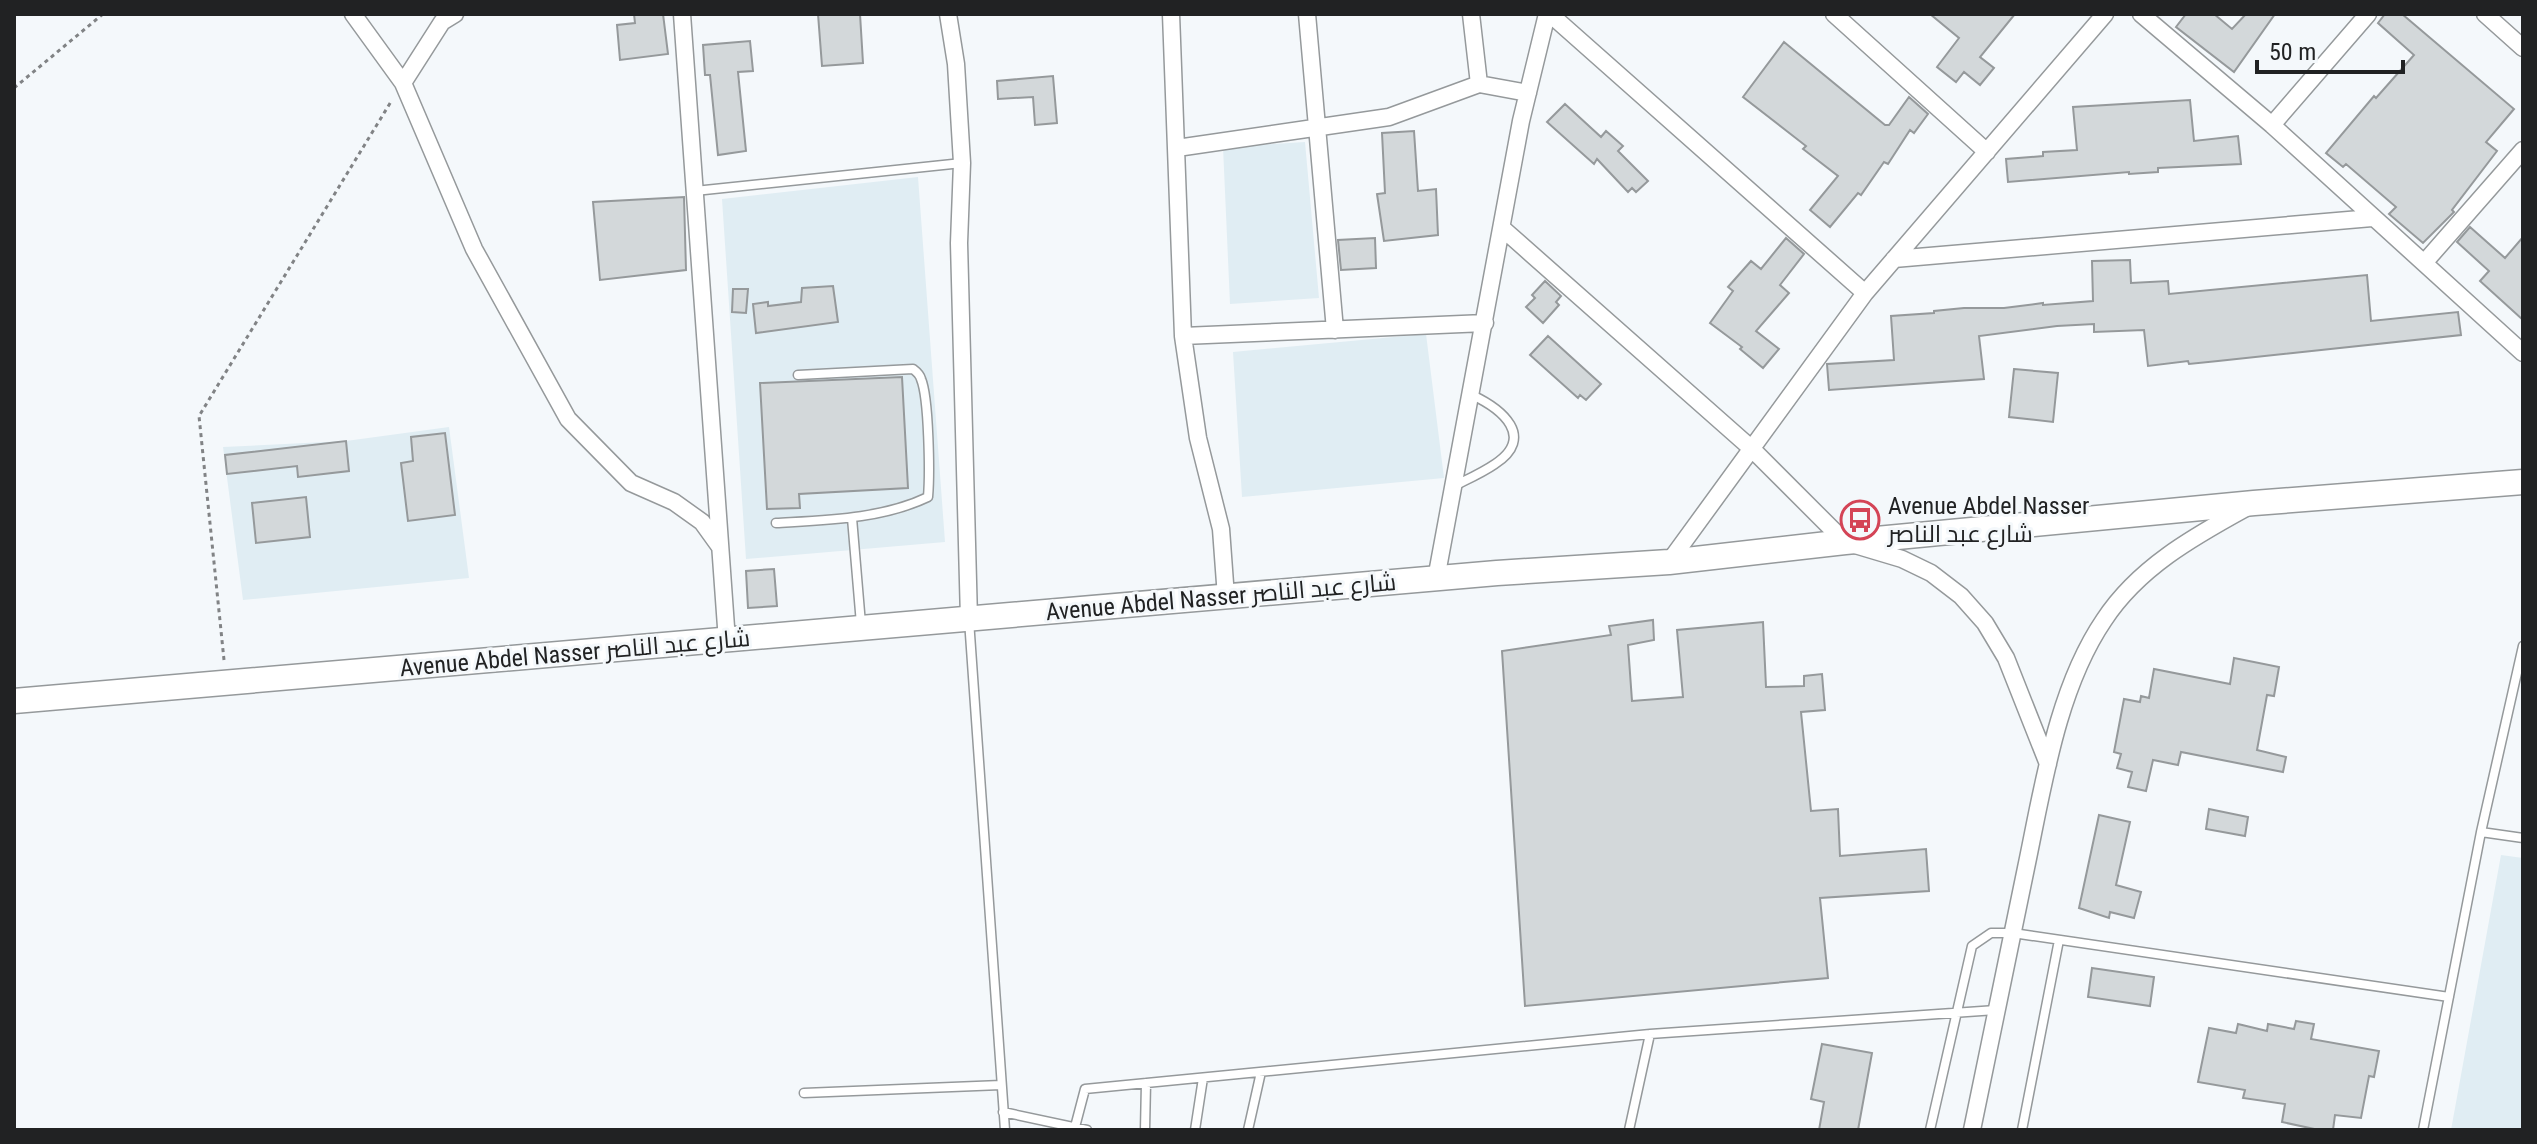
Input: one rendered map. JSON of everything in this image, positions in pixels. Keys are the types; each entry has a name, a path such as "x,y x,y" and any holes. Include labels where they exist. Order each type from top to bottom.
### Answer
{"main road":[{"name":"Avenue Abdel Nasser شارع عبد الناصر","path":"14,701 1436,579 1669,562 2254,503 2523,482"}],"street":[{"path":"353,14 403,83 474,249 568,419 631,483 674,502 702,522 720,547"},
{"path":"403,83 442,22 455,14"},
{"path":"682,14 727,641"},
{"path":"948,14 956,64 962,163 959,243 969,619"},
{"path":"1171,14 1183,336 1198,438 1221,529 1226,597"},
{"path":"1307,14 1335,330"},
{"path":"1471,14 1479,84"},
{"path":"1436,579 1528,93 1548,14 1865,293"},
{"path":"1834,14 1987,152"},
{"path":"1669,562 1865,293 2105,14"},
{"path":"2141,14 2272,125 2523,353"},
{"path":"2272,125 2368,14"},
{"path":"2485,14 2523,48"},
{"path":"1177,148 1389,117 1479,84 1528,93"},
{"path":"2424,263 2523,150"},
{"path":"1894,259 2372,218"},
{"path":"1502,228 1752,449 1845,542 1902,559 1931,573 1961,596 1985,623 2006,658 2048,764"},
{"path":"1183,336 1485,323"},
{"path":"1972,1130 2048,764 2081,663 2111,610 2126,591 2159,561 2203,531 2254,503"}],"lane":[{"path":"694,191 962,163"},
{"path":"776,523 852,518 928,497 927,436 921,376 913,369 798,375"},
{"path":"1454,486 1495,464 1508,452 1513,441 1513,428 1501,412 1472,395"},
{"path":"852,518 861,629"},
{"path":"969,619 1005,1130"},
{"path":"2423,1130 2481,832 2523,646"},
{"path":"2481,832 2523,838"},
{"path":"1930,1130 1972,946 1991,933 2013,933 2449,997"},
{"path":"2022,1130 2059,940"},
{"path":"1075,1127 1085,1089 1650,1034 1996,1010"},
{"path":"1629,1130 1650,1034"},
{"path":"1248,1130 1261,1072"},
{"path":"1195,1130 1203,1078"},
{"path":"1145,1130 1146,1083"},
{"path":"804,1093 1001,1085"},
{"path":"1003,1112 1087,1130"}],"path":[{"path":"14,88 103,14"},
{"path":"227,681 199,416 403,83"}],"shaded area":[{"path":"1305,142 1319,298 1230,304 1223,147"},
{"path":"918,177 945,542 746,559 722,199"},
{"path":"1426,334 1444,478 1242,497 1233,352"},
{"path":"449,427 469,578 243,600 223,447 346,441"},
{"path":"2501,855 2523,858 2523,1130 2451,1130"}],"building":[{"path":"634,14 663,14 668,54 620,60 617,25 635,23"},
{"path":"818,14 860,14 863,63 822,66"},
{"path":"1930,14 2015,14 1980,57 1994,68 1980,85 1964,72 1956,82 1937,67 1959,38"},
{"path":"2186,14 2214,14 2232,29 2246,14 2275,14 2234,72 2176,27"},
{"path":"2385,14 2402,14 2514,109 2486,142 2497,151 2452,210 2454,212 2423,243 2389,214 2396,207 2346,164 2343,167 2326,153 2414,55 2378,23"},
{"path":"750,41 753,71 738,72 746,151 718,155 710,75 705,75 703,45"},
{"path":"1784,42 1885,125 1889,125 1909,97 1928,114 1914,133 1910,130 1888,164 1884,162 1861,195 1858,193 1830,227 1810,210 1838,176 1803,149 1806,146 1743,97"},
{"path":"1053,76 1057,123 1035,125 1033,97 998,99 997,81"},
{"path":"2190,100 2194,141 2238,136 2241,164 2158,168 2158,172 2008,182 2006,159 2077,150 2073,107"},
{"path":"1565,104 1601,137 1606,131 1623,146 1618,151 1648,181 1636,192 1632,188 1628,192 1597,159 1594,164 1547,122"},
{"path":"1414,131 1418,191 1436,189 1438,235 1384,241 1377,194 1385,193 1382,133"},
{"path":"684,197 686,270 600,280 593,202"},
{"path":"2470,227 2505,258 2523,237 2523,320 2480,281 2489,271 2457,242"},
{"path":"1375,238 1376,268 1341,270 1338,240"},
{"path":"1786,238 1804,254 1780,285 1789,293 1756,331 1779,349 1763,368 1740,349 1742,347 1710,323 1733,291 1728,287 1751,261 1761,269"},
{"path":"2130,260 2131,283 2168,281 2169,294 2367,275 2371,321 2458,312 2461,335 2148,366 2144,330 2094,332 2094,324 2057,326 1979,336 1984,379 1829,390 1827,364 1894,360 1891,316 1964,308 2093,301 2092,261"},
{"path":"1545,281 1561,296 1556,302 1559,305 1543,323 1526,307"},
{"path":"833,286 838,322 756,333 753,304 768,302 768,306 801,302 802,288"},
{"path":"733,289 748,289 746,313 732,312"},
{"path":"1548,336 1601,384 1586,400 1580,395 1578,398 1530,355"},
{"path":"2014,369 2058,373 2053,422 2009,417"},
{"path":"902,377 908,488 799,494 800,508 767,509 760,383"},
{"path":"445,433 455,515 408,521 401,463 413,461 411,437"},
{"path":"346,441 349,471 298,477 297,466 227,474 225,455"},
{"path":"306,497 310,537 256,543 252,503"},
{"path":"774,569 777,606 748,608 746,571"},
{"path":"1653,620 1654,640 1628,645 1632,701 1683,697 1677,630 1763,622 1766,687 1804,686 1804,676 1822,674 1825,710 1801,712 1811,811 1838,809 1840,856 1926,849 1929,891 1820,898 1828,978 1525,1006 1502,651 1611,635 1609,626"},
{"path":"2234,658 2279,667 2274,696 2267,695 2257,750 2286,757 2283,772 2181,752 2178,765 2153,760 2146,791 2128,787 2132,772 2117,768 2121,754 2114,752 2124,699 2140,702 2141,696 2149,698 2154,669 2230,684"},
{"path":"2209,809 2248,817 2245,836 2206,829"},
{"path":"2099,815 2130,822 2116,885 2141,892 2134,918 2110,912 2109,918 2079,908"},
{"path":"2092,968 2154,977 2150,1006 2088,997"},
{"path":"2296,1021 2314,1024 2311,1039 2379,1051 2374,1077 2369,1076 2361,1118 2335,1115 2333,1130 2282,1122 2285,1104 2243,1098 2245,1090 2198,1082 2209,1028 2236,1033 2238,1024 2267,1031 2268,1024 2294,1029"},
{"path":"1822,1044 1872,1053 1858,1130 1819,1130 1824,1102 1811,1099"}],"place":[{"name":"Avenue Abdel Nasser شارع عبد الناصر","path":"1860,520"}]}
